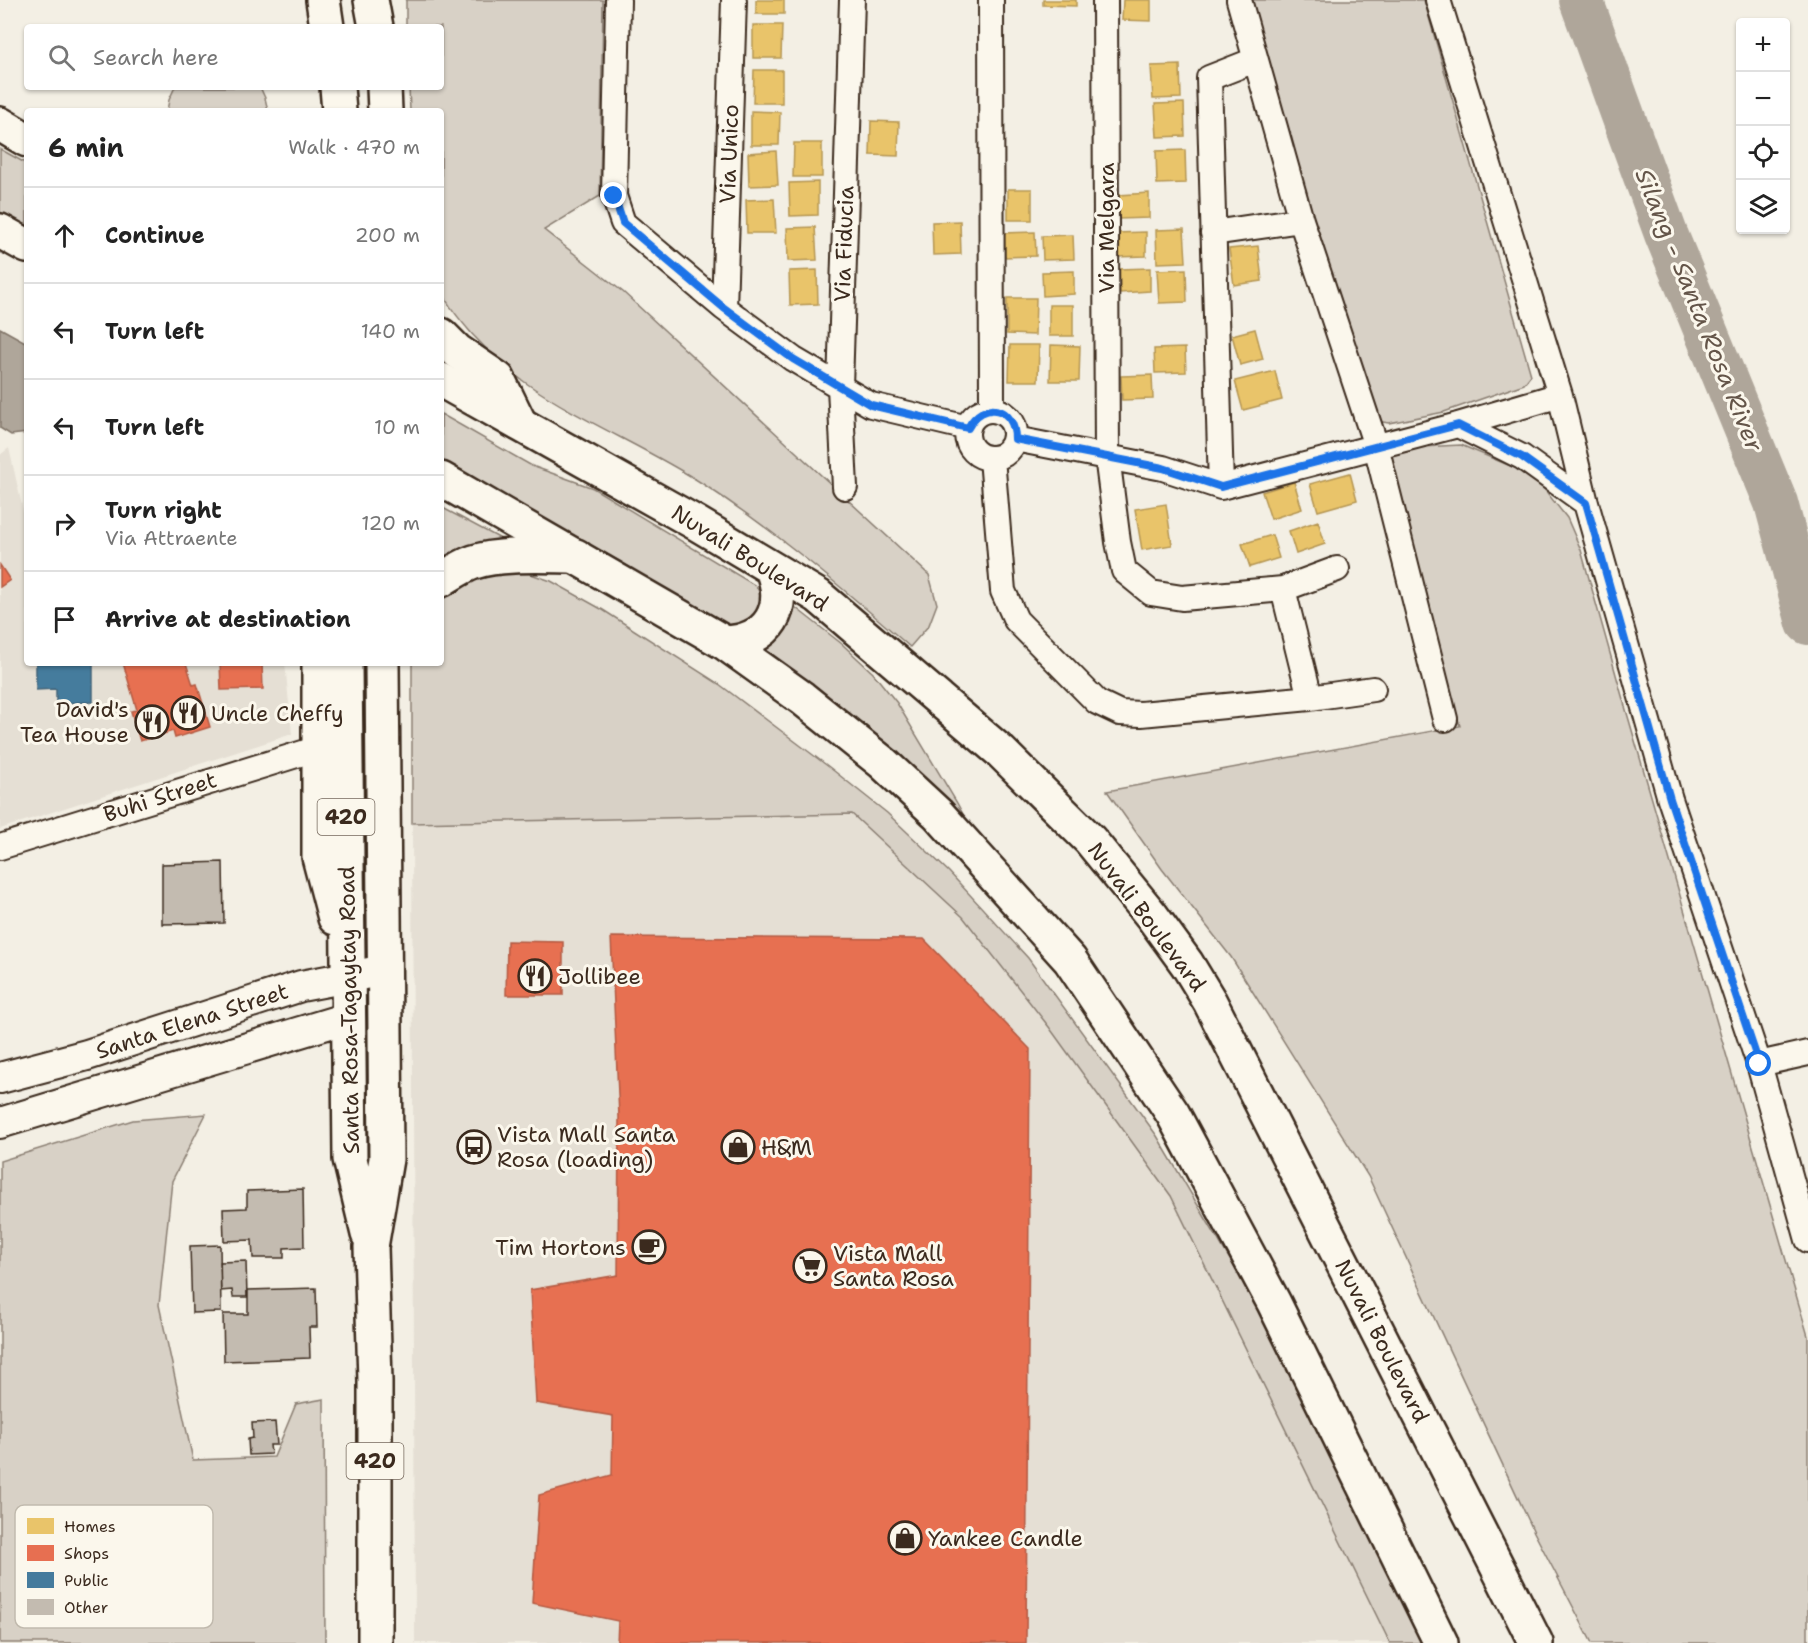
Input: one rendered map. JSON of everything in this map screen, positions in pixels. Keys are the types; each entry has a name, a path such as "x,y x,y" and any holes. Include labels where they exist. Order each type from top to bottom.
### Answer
{"main road":[{"path":"323,0 327,24"},
{"path":"371,0 375,24"},
{"path":"384,90 385,108"},
{"path":"0,124 24,138"},
{"path":"0,231 24,244"},
{"path":"444,338 456,351 498,379 520,424"},
{"name":"Nuvali Boulevard","path":"444,382 615,476 818,597 1017,767 1109,862 1187,964 1237,1051 1345,1269 1536,1643"},
{"path":"444,481 725,643 802,698 884,763 938,814 1070,960 1184,1134 1274,1303 1441,1643"},
{"path":"444,578 474,562 494,558 576,556"},
{"path":"725,643 746,640 765,628 771,620 776,610 779,589 772,569"},
{"path":"326,666 319,748 319,857 349,975"},
{"name":"Santa Rosa-Tagaytay Road","path":"326,666 349,975 350,1159 371,1247"},
{"name":"Santa Rosa-Tagaytay Road","path":"375,1643 375,1381 371,1247 386,1160 382,666"},
{"path":"382,750 396,666"}],"street":[{"path":"618,0 614,196 623,223 724,308 793,359 840,387 871,405 968,428"},
{"name":"Via Unico","path":"724,308 734,0"},
{"name":"Via Fiducia","path":"845,487 840,387 852,0"},
{"path":"991,0 992,409"},
{"name":"Via Melgara","path":"1105,0 1107,456 1124,571 1151,593 1182,598 1283,589 1337,569"},
{"path":"1239,0 1301,220 1376,446 1445,719"},
{"path":"1438,0 1560,395 1586,503 1670,799 1803,1202 1808,1240"},
{"path":"1221,487 1209,78 1255,60"},
{"path":"1213,233 1301,220"},
{"path":"1015,439 1163,468 1221,487 1458,425 1560,395"},
{"path":"992,409 1003,412 1011,419 1015,429 1015,439 1007,452 992,458 984,457 970,445 968,428 973,418 992,409"},
{"path":"1458,425 1522,457 1586,503"},
{"path":"992,458 1003,591 1017,620 1097,702 1120,713 1141,714 1310,698 1373,689"},
{"path":"1283,589 1310,698"},
{"name":"Buhi Street","path":"0,847 319,748"},
{"name":"Santa Elena Street","path":"0,1078 87,1055 301,986 349,975 385,970"},
{"name":"Santa Elena Street","path":"0,1123 350,1017"},
{"path":"1759,1064 1808,1053"}],"shaded area":[{"path":"406,0 603,0 600,196 544,230 623,292 929,575 937,604 929,625 910,647 810,562 730,502 659,458 569,410 526,383 491,354 459,319 444,296 444,108 410,108 409,90 444,90 444,24 406,24"},
{"path":"1252,0 1424,0 1531,375 1524,384 1444,412 1389,423 1370,420"},
{"path":"174,90 261,90 267,108 168,108"},
{"path":"0,149 24,162 24,225 0,212"},
{"path":"0,328 24,341 24,433 11,435 0,428"},
{"path":"444,416 532,466 593,488 756,586 763,598 758,614 730,631 621,562 444,463"},
{"path":"1461,445 1534,476 1567,518 1581,550 1808,1336 1808,1643 1592,1643 1534,1532 1368,1176 1231,957 1162,869 1107,791 1460,726 1388,480 1388,458 1401,448"},
{"path":"9,448 24,515 24,666 285,666 292,734 0,829 0,455"},
{"path":"444,509 514,546 444,564"},
{"path":"519,570 551,581 603,610 719,684 887,813 949,872 1028,958 1157,1136 1262,1314 1422,1643 1390,1643 1171,1196 1049,1027 963,917 852,814 412,823 412,666 444,666 444,589 461,577"},
{"path":"791,604 842,644 873,673 897,703 970,827 757,650"},
{"name":"Vista Mall Santa Rosa","path":"852,813 963,917 1049,1027 1171,1196 1390,1643 415,1643 412,823"},
{"path":"206,1114 172,1181 159,1305 193,1460 274,1457 296,1404 324,1399 325,1643 0,1643 0,1161 133,1120"}],"building: Homes":[{"path":"756,0 784,0 784,14 756,14"},
{"path":"1043,0 1076,0 1076,6 1043,5"},
{"path":"1123,0 1151,0 1151,21 1122,20"},
{"path":"753,25 782,25 781,58 753,58"},
{"path":"1180,65 1181,98 1153,99 1151,66"},
{"path":"754,70 782,70 782,103 753,103"},
{"path":"1184,103 1185,136 1157,137 1155,104"},
{"path":"751,111 780,112 779,145 751,145"},
{"path":"871,121 899,122 898,156 870,155"},
{"path":"794,143 822,143 822,177 793,177"},
{"path":"1185,150 1186,183 1157,184 1156,151"},
{"path":"776,151 778,185 749,186 748,153"},
{"path":"818,182 818,215 790,216 789,183"},
{"path":"1008,189 1032,189 1032,220 1008,220"},
{"path":"1149,193 1149,218 1118,219 1118,195"},
{"path":"774,199 776,233 747,233 746,200"},
{"path":"960,221 961,254 933,255 932,222"},
{"path":"815,227 817,260 788,261 787,228"},
{"path":"1184,229 1186,262 1157,263 1156,230"},
{"path":"1035,232 1036,256 1005,257 1004,233"},
{"path":"1146,232 1146,256 1115,257 1115,233"},
{"path":"1073,235 1074,259 1043,260 1042,236"},
{"path":"1258,246 1262,281 1234,285 1229,249"},
{"path":"1150,268 1150,291 1120,293 1119,269"},
{"path":"1186,269 1187,302 1159,303 1157,270"},
{"path":"817,270 818,304 790,305 789,271"},
{"path":"1074,271 1074,294 1043,296 1042,272"},
{"path":"1007,298 1036,298 1035,335 1007,334"},
{"path":"1049,305 1073,305 1073,336 1049,336"},
{"path":"1255,329 1263,359 1240,365 1232,335"},
{"path":"1010,345 1039,345 1038,381 1009,381"},
{"path":"1051,345 1080,346 1079,381 1050,381"},
{"path":"1185,348 1186,372 1155,373 1154,349"},
{"path":"1275,371 1282,400 1243,410 1235,381"},
{"path":"1152,375 1153,399 1122,400 1121,376"},
{"path":"1350,473 1357,500 1318,511 1310,484"},
{"path":"1294,482 1302,509 1271,519 1262,492"},
{"path":"1166,504 1172,545 1142,550 1135,509"},
{"path":"1318,521 1325,544 1296,554 1289,531"},
{"path":"1272,535 1279,558 1250,567 1242,544"}],"building: Shops":[{"path":"0,565 10,580 0,587"},
{"path":"124,666 187,666 193,685 197,684 210,727 175,738 173,731 140,741 131,711 137,710"},
{"path":"220,666 262,666 263,689 221,690"},
{"path":"611,937 924,939 1030,1049 1026,1643 617,1643 618,1621 532,1603 539,1495 612,1475 613,1416 536,1403 530,1290 618,1275 619,1117"},
{"name":"Jollibee","path":"507,941 563,942 563,995 506,995"}],"building: Public":[{"path":"36,666 93,666 93,702 56,703 56,689 36,690"}],"building: Other":[{"path":"223,862 224,923 162,924 162,864"},
{"path":"303,1189 304,1247 284,1248 284,1258 253,1258 252,1240 224,1241 223,1209 247,1208 247,1191"},
{"path":"220,1245 221,1312 192,1313 190,1246"},
{"path":"246,1261 247,1297 233,1297 232,1290 221,1291 220,1262"},
{"path":"316,1288 317,1327 309,1327 310,1358 224,1361 223,1314 248,1314 248,1290"},
{"path":"275,1422 277,1445 270,1445 271,1454 249,1455 248,1439 253,1438 252,1423"}],"waterway":[{"name":"Silang - Santa Rosa River","path":"1581,0 1666,234 1776,503 1808,623"}],"place":[{"name":"Uncle Cheffy","path":"188,713"},
{"name":"David's Tea House","path":"152,722"},
{"name":"Jollibee","path":"535,976"},
{"name":"Vista Mall Santa Rosa (loading)","path":"474,1147"},
{"name":"H&M","path":"738,1147"},
{"name":"Tim Hortons","path":"649,1247"},
{"name":"Vista Mall Santa Rosa","path":"810,1266"},
{"name":"Yankee Candle","path":"905,1538"}],"route":[{"path":"614,196 623,223 724,308 793,359 871,405 968,428 973,418 992,409 1003,412 1011,419 1015,429 1015,439 1163,468 1221,487 1458,425 1522,457 1586,503 1670,799 1759,1064"}]}
